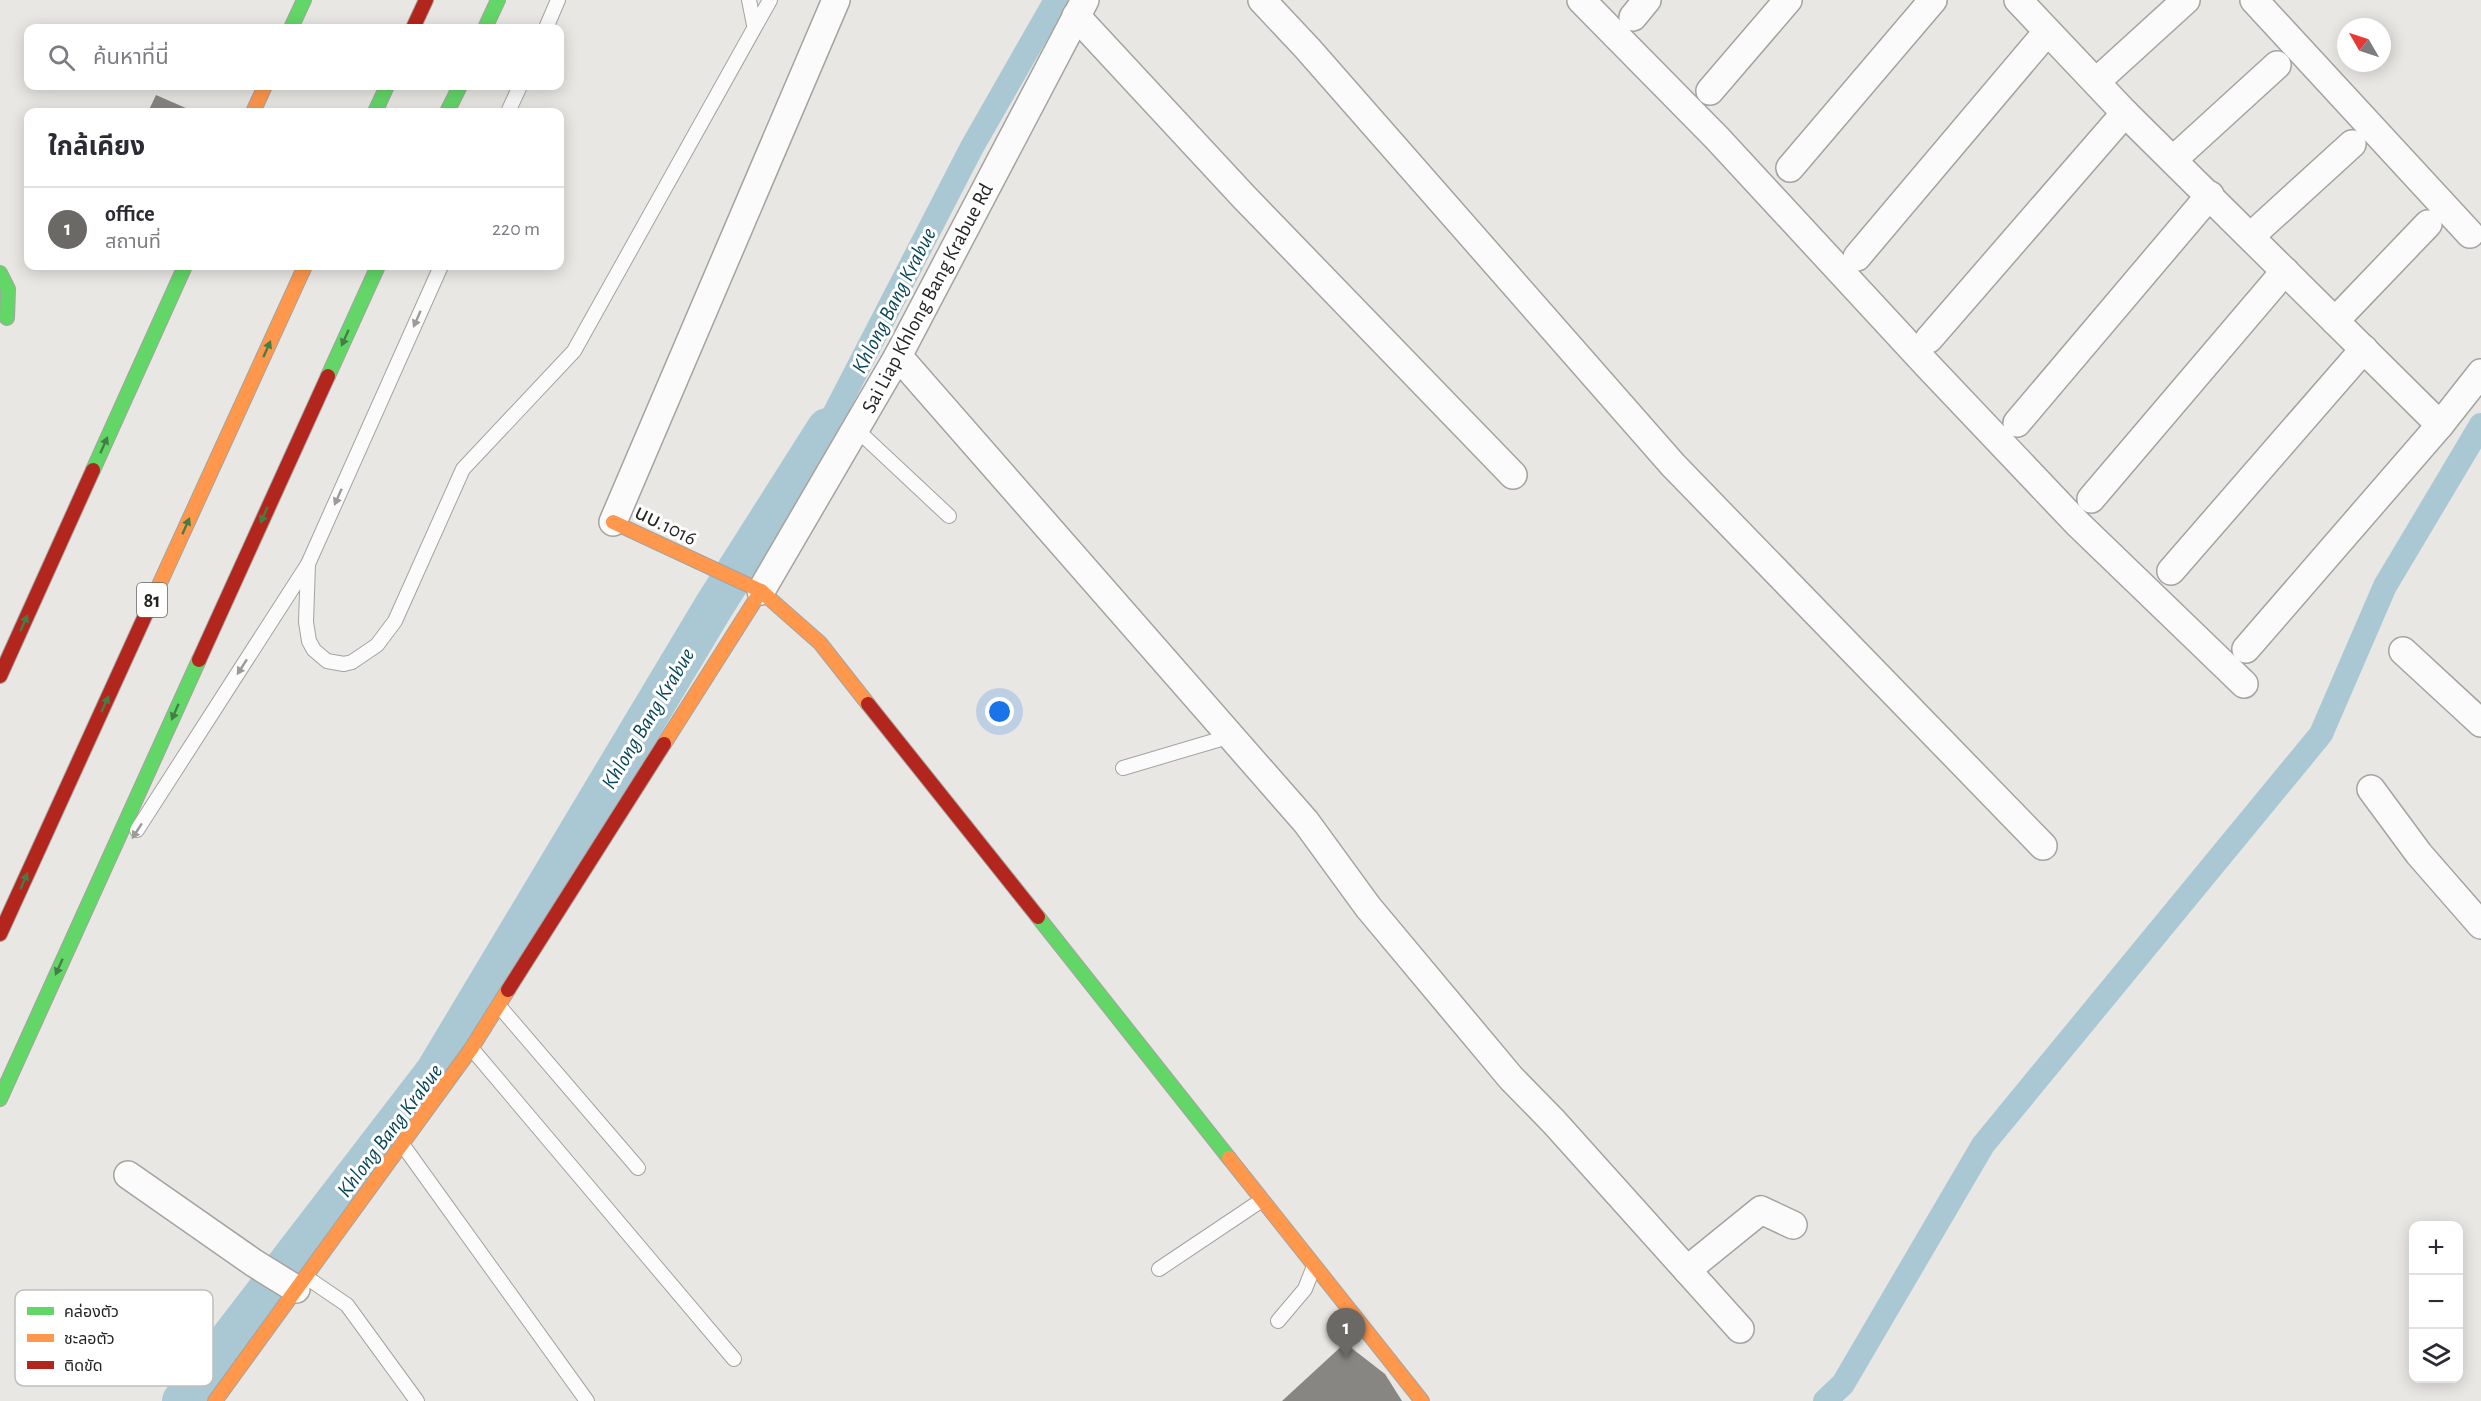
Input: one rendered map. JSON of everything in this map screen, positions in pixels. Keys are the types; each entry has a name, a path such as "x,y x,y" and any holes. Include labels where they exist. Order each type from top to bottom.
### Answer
{"main road":[{"path":"293,24 304,0"},
{"path":"415,24 426,0"},
{"path":"487,24 498,0"},
{"path":"255,108 264,90"},
{"path":"377,108 385,90"},
{"path":"449,108 457,90"},
{"path":"0,676 182,270"},
{"name":"81","path":"0,934 303,270"},
{"path":"0,1099 376,270"},
{"path":"0,273 9,289 10,302 4,326"},
{"name":"นบ.1016","path":"613,522 761,591 820,643 1422,1401"},
{"path":"215,1401 297,1283 471,1048 761,591"}],"street":[{"path":"613,522 836,0"},
{"path":"1262,0 1673,465 2043,846"},
{"path":"1581,0 1718,138 1928,366 2077,523 2244,684"},
{"path":"1710,91 1788,0"},
{"path":"1790,168 1933,0"},
{"path":"2097,81 2186,0"},
{"path":"2254,0 2470,234"},
{"path":"2021,1 2047,32 2097,81 2125,113 2440,425"},
{"path":"1081,8 1244,197 1513,475"},
{"name":"Sai Liap Khlong Bang Krabue Rd","path":"761,591 898,356 1081,8"},
{"path":"1857,256 2047,32"},
{"path":"2174,159 2277,65"},
{"path":"1929,339 2125,113"},
{"path":"2251,236 2352,144"},
{"path":"2017,423 2210,195"},
{"path":"2335,321 2428,224"},
{"path":"2091,499 2285,270"},
{"path":"2171,571 2364,349"},
{"path":"898,356 1306,822 1368,907 1474,1034 1740,1329"},
{"path":"2246,649 2440,425 2481,373"},
{"path":"2403,651 2481,723"},
{"path":"2371,789 2419,854 2481,925"},
{"path":"128,1175 254,1263 297,1283"},
{"path":"1687,1270 1761,1210 1793,1225"}],"lane":[{"path":"548,24 558,0"},
{"path":"749,0 754,26"},
{"path":"308,564 306,622 309,641 314,650 327,661 344,664 352,662 377,645 395,621 463,469 574,351 770,0"},
{"path":"510,108 518,90"},
{"path":"84,914 308,564 439,270"},
{"path":"855,428 949,516"},
{"path":"1123,768 1231,736"},
{"path":"498,1005 638,1168"},
{"path":"471,1048 734,1359"},
{"path":"402,1144 587,1401"},
{"path":"1159,1269 1263,1199"},
{"path":"1278,1321 1305,1289 1315,1264"},
{"path":"297,1283 346,1305 417,1401"}],"building":[{"path":"156,95 186,108 150,108"},
{"path":"1345,1343 1385,1374 1402,1401 1282,1401"}],"waterway":[{"name":"Khlong Bang Krabue","path":"827,428 972,147 1056,0"},
{"path":"1825,1401 1843,1384 1983,1145 2321,734 2385,586 2481,425"},
{"name":"Khlong Bang Krabue","path":"213,1361 435,1072 714,606 827,428"},
{"name":"Khlong Bang Krabue","path":"182,1401 194,1386"}],"traffic: fast":[{"path":"293,24 304,0"},
{"path":"487,24 498,0"},
{"path":"377,108 385,90"},
{"path":"449,108 458,90"},
{"path":"93,470 183,270"},
{"path":"328,376 376,270"},
{"path":"0,273 8,289 7,318"},
{"path":"0,1099 199,660"},
{"path":"1038,917 1229,1158"}],"traffic: slow":[{"path":"255,108 263,90"},
{"path":"155,594 303,270"},
{"path":"613,522 761,591 820,643 868,704"},
{"path":"664,744 761,591"},
{"path":"215,1401 471,1049 508,990"},
{"path":"1229,1158 1422,1401"}],"traffic: jam":[{"path":"415,24 426,0"},
{"path":"199,660 328,376"},
{"path":"0,676 93,470"},
{"path":"0,934 155,594"},
{"path":"868,704 1038,917"},
{"path":"508,990 664,744"}],"place":[{"name":"office","path":"1346,1358"}]}
